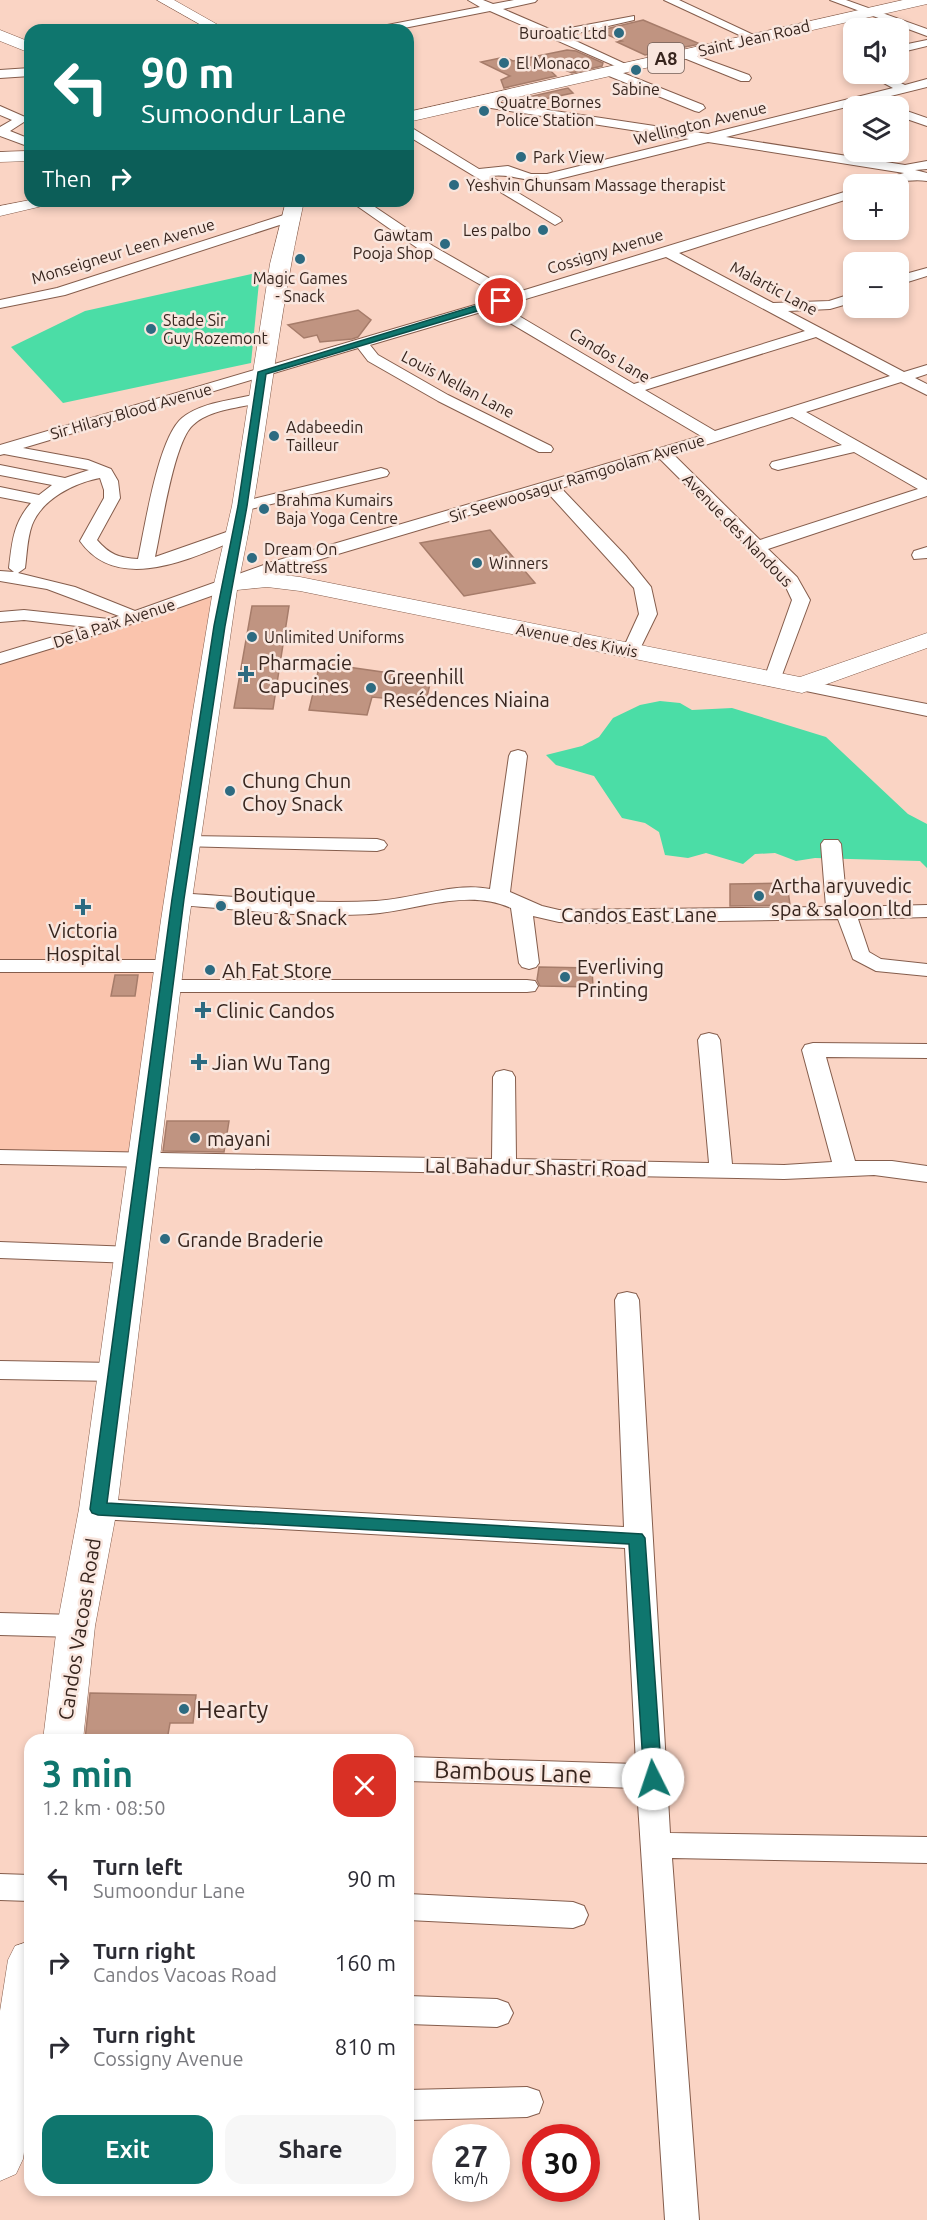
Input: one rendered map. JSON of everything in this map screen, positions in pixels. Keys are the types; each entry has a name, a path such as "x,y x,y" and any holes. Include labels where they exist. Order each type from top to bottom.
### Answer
{"main road":[{"name":"Saint Jean Road","path":"414,116 868,13 912,1"},
{"path":"0,34 24,45"},
{"path":"0,157 24,156"},
{"name":"Candos Vacoas Road","path":"64,1734 76,1626 98,1509 115,1372 133,1255 178,899 226,584 243,506 257,399 278,274 294,207"},
{"name":"Avenue des Kiwis","path":"226,584 267,580 300,584 802,685"},
{"path":"802,685 927,640"},
{"path":"0,2159 18,2114 24,2035"}],"street":[{"path":"164,0 209,24"},
{"path":"474,0 626,67"},
{"path":"408,24 531,0"},
{"path":"670,0 754,38"},
{"path":"836,0 927,33"},
{"path":"552,35 630,18"},
{"path":"586,27 603,35"},
{"path":"909,47 927,43"},
{"path":"683,54 745,78"},
{"path":"608,71 699,108"},
{"path":"0,74 24,72"},
{"name":"Wellington Avenue","path":"877,96 927,83"},
{"path":"894,84 904,89"},
{"path":"478,102 711,137 910,172 927,177"},
{"name":"Wellington Avenue","path":"480,173 508,170 530,178 547,178 843,105"},
{"path":"0,110 21,120 0,132 24,141"},
{"path":"909,116 927,122"},
{"path":"414,134 555,220"},
{"path":"905,174 910,172 913,166 927,165"},
{"name":"Cossigny Avenue","path":"262,372 667,252 843,196"},
{"path":"0,211 24,206"},
{"name":"Monseigneur Leen Avenue","path":"0,304 60,292 289,207"},
{"path":"366,207 428,249 513,297"},
{"name":"Malartic Lane","path":"667,252 927,390"},
{"path":"909,279 927,272"},
{"path":"909,285 927,288"},
{"path":"771,307 830,305 843,301"},
{"name":"Candos Lane","path":"489,304 714,437"},
{"path":"632,389 818,332"},
{"name":"Louis Nellan Lane","path":"361,343 373,358 381,363 443,398 545,449"},
{"name":"Sir Seewoosagur Ramgoolam Avenue","path":"226,584 278,566 796,413 927,369"},
{"name":"Sir Hilary Blood Avenue","path":"2,449 262,372"},
{"path":"145,564 170,455 181,427 195,417 257,399"},
{"path":"796,413 927,489"},
{"path":"778,465 855,447"},
{"path":"2,449 88,465 105,472 113,490 112,498 106,514 92,530 88,541 92,548 114,560 145,564 167,561 238,533"},
{"name":"Avenue des Nandous","path":"663,453 791,581 801,600 773,679"},
{"path":"0,470 64,483"},
{"path":"12,570 24,524 42,500 64,483 105,472"},
{"path":"243,506 381,473"},
{"path":"550,486 620,560 642,587 648,614 631,651"},
{"path":"756,547 927,489"},
{"path":"0,492 42,500"},
{"path":"0,576 12,570 135,617"},
{"name":"De la Paix Avenue","path":"0,659 135,617 226,584"},
{"path":"0,617 24,615 113,624"},
{"name":"Avenue des Kiwis","path":"802,685 927,710"},
{"path":"499,896 518,756"},
{"path":"187,843 377,845"},
{"path":"831,844 842,913 860,955 876,965 927,970"},
{"name":"Candos East Lane","path":"178,899 324,909 379,907 458,894 499,896 536,911 559,916 597,917 927,911"},
{"path":"521,904 529,963"},
{"path":"0,966 168,976 527,986"},
{"path":"709,1040 721,1170"},
{"path":"846,1170 813,1050 927,1051"},
{"path":"504,1077 504,1167"},
{"name":"Lal Bahadur Shastri Road","path":"0,1158 784,1172 906,1169 927,1174"},
{"path":"0,1250 133,1255"},
{"path":"627,1300 636,1538 682,2220"},
{"path":"0,1371 115,1372"},
{"path":"98,1509 636,1538"},
{"path":"0,1624 76,1626"},
{"name":"Bambous Lane","path":"414,1769 629,1775 653,1779"},
{"path":"656,1845 927,1850"},
{"path":"0,1887 24,1888"},
{"path":"414,1906 573,1915"},
{"path":"414,2010 496,2013"},
{"path":"414,2105 527,2102"}],"shaded area":[{"name":"Victoria Hospital","path":"212,596 130,1155 0,1153 0,661"}],"green space":[{"name":"Stade Sir Guy Rozemont","path":"260,272 251,363 63,403 11,347 85,311"},
{"path":"660,701 680,703 692,710 732,708 826,737 908,814 927,824 927,868 920,861 815,858 796,861 775,853 755,854 743,864 706,853 688,858 665,855 659,832 645,823 622,818 594,776 556,765 546,755 582,746 599,737 613,718 640,705"}],"building":[{"path":"643,20 700,44 645,55 617,42 622,41 603,33 607,32 602,30"},
{"path":"567,50 576,51 603,63 602,66 572,73 536,57 556,76 504,88 501,80 510,76 481,62 505,57 513,61"},
{"path":"568,88 573,93 525,103 511,101"},
{"path":"358,310 371,320 358,337 352,339 320,342 317,335 304,338 288,325"},
{"name":"Winners","path":"490,530 535,583 464,596 420,543"},
{"path":"252,606 289,606 273,709 234,708"},
{"name":"Greenhill Resédences Niaina","path":"320,663 431,679 426,702 372,697 367,715 309,710"},
{"name":"Artha aryuvedic spa & saloon ltd","path":"787,883 790,905 730,906 730,884"},
{"name":"Everliving Printing","path":"539,967 592,968 593,987 540,986 537,980"},
{"path":"115,975 138,975 135,996 111,996"},
{"name":"mayani","path":"167,1121 229,1121 224,1152 163,1151"},
{"path":"90,1693 196,1695 193,1723 170,1723 168,1734 86,1734"}],"place":[{"name":"Buroatic Ltd","path":"619,33"},
{"name":"El Monaco","path":"504,63"},
{"name":"Sabine","path":"636,70"},
{"name":"Quatre Bornes Police Station","path":"484,111"},
{"name":"Park View","path":"521,157"},
{"name":"Yeshvin Ghunsam Massage therapist","path":"454,185"},
{"name":"Les palbo","path":"543,230"},
{"name":"Gawtam Pooja Shop","path":"445,244"},
{"name":"Magic Games - Snack","path":"300,259"},
{"name":"Stade Sir Guy Rozemont","path":"151,329"},
{"name":"Adabeedin Tailleur","path":"274,436"},
{"name":"Brahma Kumairs Baja Yoga Centre","path":"264,509"},
{"name":"Dream On Mattress","path":"252,558"},
{"name":"Winners","path":"477,563"},
{"name":"Unlimited Uniforms","path":"252,637"},
{"name":"Pharmacie Capucines","path":"246,674"},
{"name":"Greenhill Resédences Niaina","path":"371,688"},
{"name":"Chung Chun Choy Snack","path":"230,791"},
{"name":"Artha aryuvedic spa & saloon ltd","path":"759,896"},
{"name":"Boutique Bleu & Snack","path":"221,906"},
{"name":"Victoria Hospital","path":"83,907"},
{"name":"Ah Fat Store","path":"210,970"},
{"name":"Everliving Printing","path":"565,977"},
{"name":"Clinic Candos","path":"203,1010"},
{"name":"Jian Wu Tang","path":"199,1062"},
{"name":"mayani","path":"195,1138"},
{"name":"Grande Braderie","path":"165,1239"},
{"name":"Hearty","path":"184,1709"}],"route":[{"path":"501,301 262,372 243,506 226,584 178,899 98,1509 636,1538 653,1779"}]}
